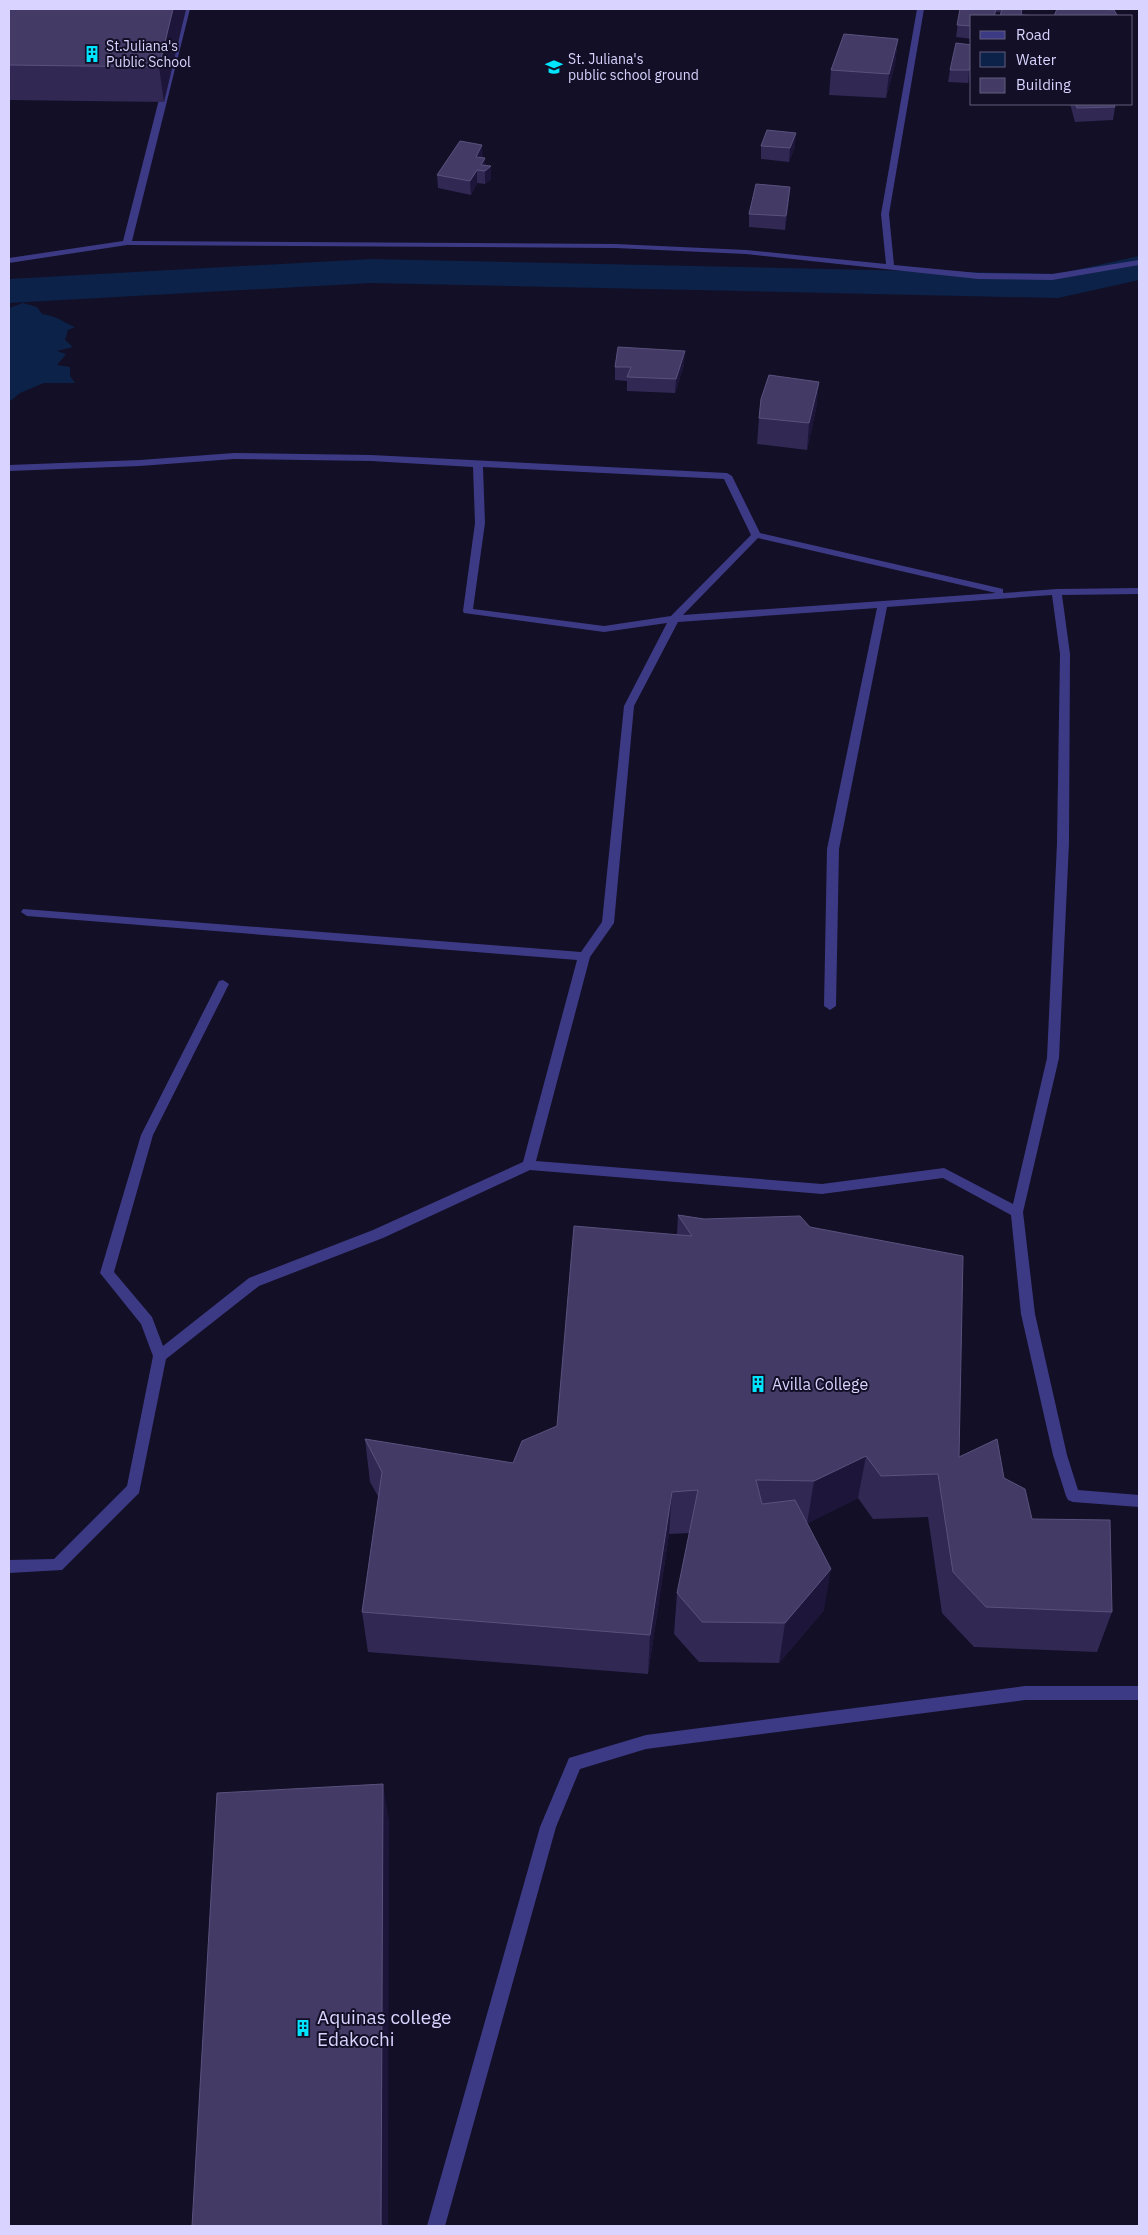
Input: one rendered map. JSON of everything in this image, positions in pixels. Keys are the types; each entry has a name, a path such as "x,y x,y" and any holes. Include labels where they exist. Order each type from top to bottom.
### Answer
{"street":[{"path":"127,243 186,9"},
{"path":"890,267 885,214 921,9"},
{"path":"9,261 127,243 616,246 746,252 978,276 1052,277 1139,263"},
{"path":"9,468 140,463 234,456 372,458 727,476 756,535"},
{"path":"478,464 480,523 468,611 604,629 674,618 1057,592 1139,591"},
{"path":"756,535 1013,595"},
{"path":"529,1165 584,956 608,923 629,706 674,618 756,535"},
{"path":"1057,592 1065,654 1063,843 1053,1058 1017,1212 1028,1314 1060,1455 1073,1496 1139,1501"},
{"path":"830,1006 833,848 883,604"},
{"path":"27,912 584,956"},
{"path":"9,1567 57,1565 134,1489 160,1356 147,1321 108,1273 147,1135 223,984"},
{"path":"160,1356 254,1282 378,1234 529,1165 822,1189 944,1173 1017,1212"},
{"path":"436,2226 548,1827 574,1763 646,1742 1025,1693 1139,1693"}],"water":[{"path":"23,303 37,307 42,314 55,317 75,327 68,330 65,340 73,347 57,351 66,354 57,365 70,367 70,376 75,383 44,383 20,393 9,402 9,308"}],"building":[{"path":"9,9 173,9 159,67 9,65"},
{"path":"960,9 996,9 994,15 970,15 970,26 957,25"},
{"path":"1002,9 1022,9 1021,15 1000,15"},
{"path":"1057,9 1099,9 1114,10 1117,15 1054,15"},
{"path":"844,34 898,39 889,74 831,70"},
{"path":"956,43 970,45 969,70 950,70"},
{"path":"1076,105 1114,105 1115,107 1077,108"},
{"path":"767,130 796,133 790,148 761,146"},
{"path":"460,141 482,145 476,157 485,158 481,165 491,166 485,171 477,170 470,181 437,175"},
{"path":"756,184 790,187 786,216 749,214"},
{"path":"618,347 685,351 676,379 627,377 631,367 615,367"},
{"path":"769,375 819,382 809,423 759,418 761,399"},
{"name":"Avilla College","path":"678,1215 704,1219 800,1216 810,1227 963,1256 959,1457 997,1439 1004,1478 1025,1489 1032,1519 1110,1520 1112,1612 986,1607 953,1572 938,1474 881,1476 866,1456 814,1481 756,1480 762,1504 795,1500 831,1569 785,1623 702,1622 677,1593 698,1490 672,1492 650,1635 362,1612 382,1472 365,1439 513,1463 522,1441 557,1426 574,1226 692,1236"},
{"name":"Aquinas college Edakochi","path":"383,1784 381,2226 192,2226 217,1793"}],"waterway":[{"path":"9,291 371,271 1058,286 1139,268"}],"place":[{"name":"St.Juliana's Public School","path":"92,54"},
{"name":"St. Juliana's public school ground","path":"554,67"},
{"name":"Avilla College","path":"758,1384"},
{"name":"Aquinas college Edakochi","path":"303,2028"}]}
